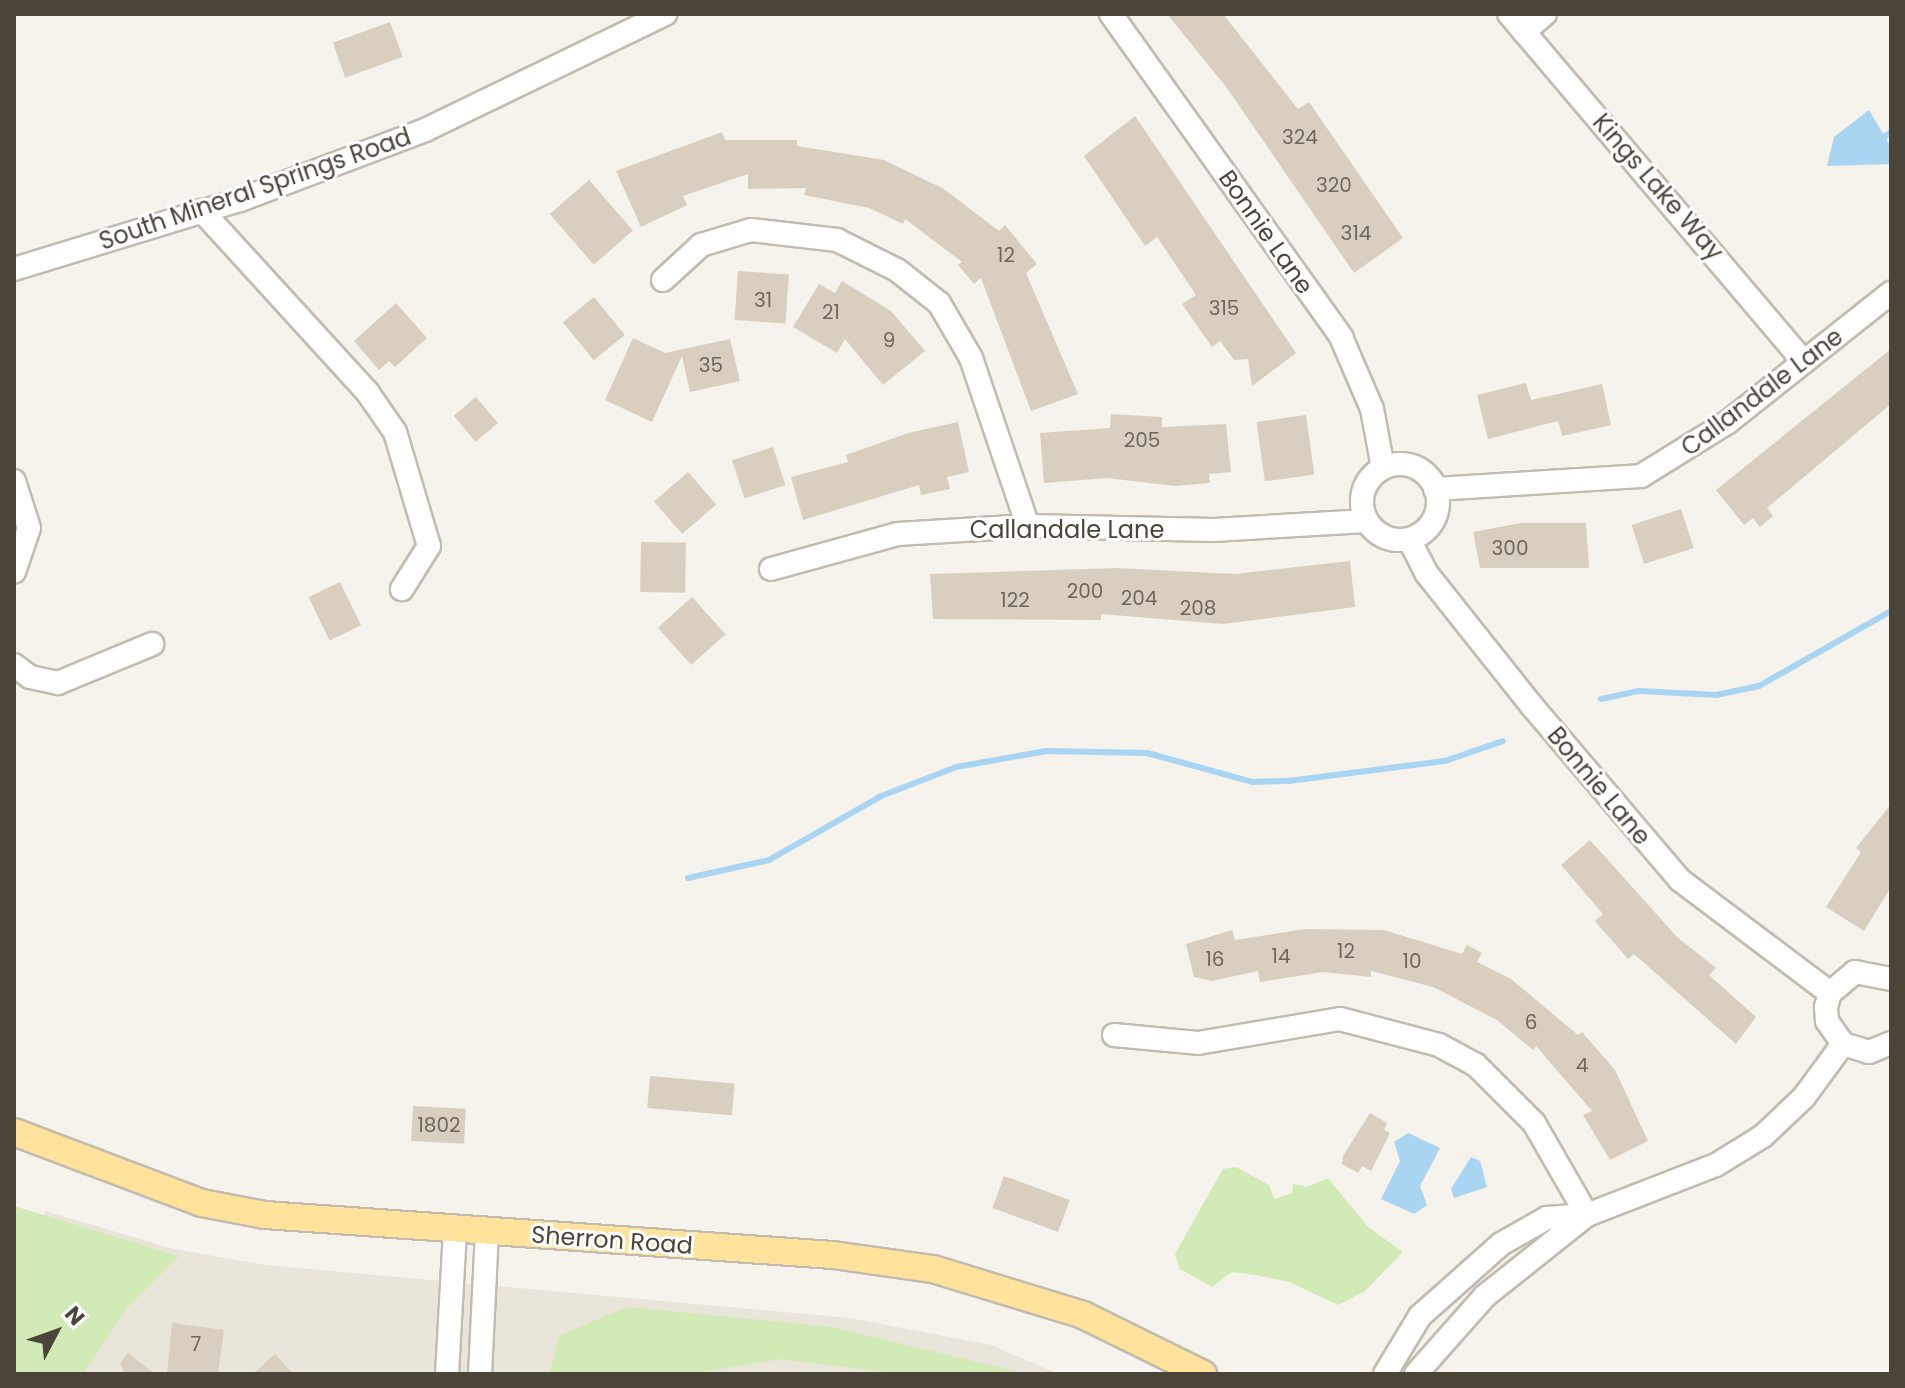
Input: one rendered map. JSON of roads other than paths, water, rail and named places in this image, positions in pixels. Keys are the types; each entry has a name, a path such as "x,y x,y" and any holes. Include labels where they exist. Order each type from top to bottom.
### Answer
{"main road":[{"name":"Sherron Road","path":"14,1132 202,1203 265,1215 833,1255 933,1269 1083,1315 1203,1374"}],"street":[{"name":"South Mineral Springs Road","path":"14,269 202,211 425,130 665,14"},
{"name":"Bonnie Lane","path":"1111,14 1341,337 1372,409 1383,468"},
{"name":"Kings Lake Way","path":"1509,14 1804,362"},
{"path":"1524,32 1545,14"},
{"path":"202,211 368,393 395,432 429,546 402,589"},
{"path":"663,280 701,245 751,230 837,240 897,270 939,303 971,358 1028,526"},
{"name":"Callandale Lane","path":"1435,489 1641,476 1687,451 1891,293"},
{"path":"1383,468 1419,470 1435,489 1436,514 1409,539 1385,537 1367,521 1362,497 1383,468"},
{"path":"14,481 29,528 14,572"},
{"name":"Callandale Lane","path":"771,569 898,534 1028,526 1214,530 1367,521"},
{"name":"Bonnie Lane","path":"1409,539 1427,574 1522,694 1680,880 1830,993"},
{"path":"14,665 30,677 58,683 152,644"},
{"path":"1891,979 1855,972 1830,993 1827,1021 1843,1044 1869,1052 1891,1043"},
{"path":"1114,1035 1198,1043 1340,1019 1439,1045 1476,1065 1534,1123 1587,1215"},
{"path":"1385,1374 1420,1316 1491,1252 1547,1218 1587,1215 1716,1165 1763,1136 1804,1097 1843,1044"},
{"path":"1416,1374 1485,1296 1587,1215"},
{"path":"447,1374 455,1229"},
{"path":"480,1374 487,1232"}],"water":[{"path":"1869,110 1891,147 1891,164 1827,166 1834,137"},
{"path":"1408,1133 1440,1148 1420,1186 1427,1205 1414,1214 1381,1199 1400,1161 1394,1142"},
{"path":"1471,1157 1480,1161 1487,1187 1454,1198 1451,1189"}],"waterway":[{"path":"1884,137 1891,132"},
{"path":"1601,699 1640,691 1716,695 1759,686 1891,611"},
{"path":"688,878 769,860 881,796 956,767 1047,751 1147,753 1253,782 1288,781 1445,761 1503,741"}]}
